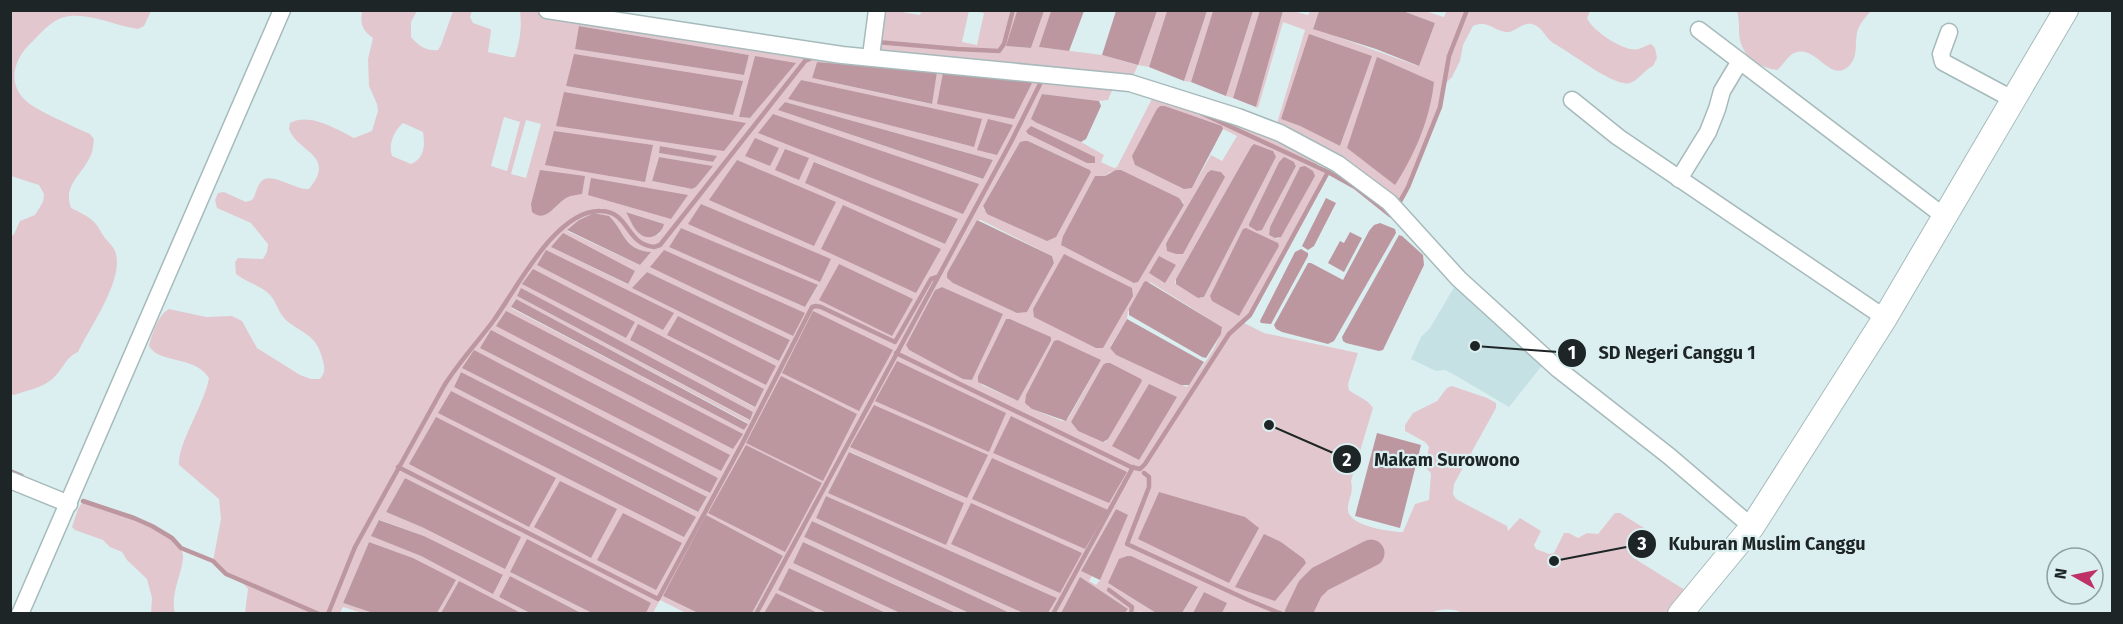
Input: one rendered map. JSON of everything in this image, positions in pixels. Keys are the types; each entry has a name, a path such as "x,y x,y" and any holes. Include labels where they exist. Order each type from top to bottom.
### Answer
{"street":[{"path":"20,614 282,10"},
{"path":"547,10 831,53 1130,83 1238,117 1280,133 1338,164 1394,207 1459,279 1558,369 1669,456 1752,527"},
{"path":"871,56 877,10"},
{"path":"1680,614 1752,527 1885,318 2066,10"},
{"path":"1699,30 1944,217"},
{"path":"1949,32 1941,54 1943,62 2014,100"},
{"path":"1679,179 1708,132 1722,91 1740,61"},
{"path":"1572,99 1618,137 1885,318"},
{"path":"10,480 69,504"}],"shaded area":[{"path":"11,10 151,11 144,26 138,29 96,18 70,16 59,19 27,47 21,54 15,69 16,85 25,100 90,134 94,139 91,155 71,187 69,200 71,208 93,221 113,248 117,260 112,287 78,352 47,383 14,395 10,394 11,237 20,221 35,215 43,202 44,194 39,185 11,176"},
{"path":"532,10 574,20 869,61 877,11 920,15 921,11 969,11 962,42 977,45 984,13 972,11 1017,11 1007,46 1031,48 1044,11 1051,11 1040,47 1102,55 1137,65 1157,11 1167,11 1149,67 1138,65 1130,83 1116,81 1108,100 1099,101 1042,94 1037,123 1081,142 1104,155 1101,162 1114,168 1117,167 1156,91 1275,130 1305,30 1283,22 1258,108 1256,107 1283,11 1308,15 1310,11 1319,11 1313,28 1418,66 1435,23 1403,11 1425,11 1444,17 1447,10 1590,11 1587,18 1590,23 1613,41 1626,48 1634,49 1651,44 1655,48 1657,58 1653,66 1633,82 1623,83 1603,75 1553,43 1532,24 1505,32 1482,24 1473,26 1463,45 1460,61 1452,77 1444,85 1440,107 1419,163 1396,209 1322,156 1316,166 1328,172 1267,286 1244,323 1264,333 1358,353 1348,384 1349,390 1373,408 1351,481 1352,489 1348,510 1350,516 1355,520 1371,527 1403,532 1415,504 1429,500 1431,473 1426,464 1429,447 1425,442 1405,431 1405,425 1413,413 1437,401 1447,388 1452,386 1496,403 1496,408 1454,484 1453,494 1456,499 1507,526 1508,531 1520,518 1541,531 1534,545 1536,549 1549,554 1554,553 1564,533 1578,538 1587,533 1598,534 1615,513 1620,513 1649,531 1632,557 1685,590 1668,614 1464,614 1455,610 1446,610 1427,614 1222,614 1226,603 1204,592 1193,613 1182,613 1198,588 1108,583 1156,613 1139,611 1138,613 1125,613 1128,609 1080,578 1061,613 1048,613 1057,598 826,496 816,518 1023,613 1010,613 812,521 804,537 969,613 956,613 803,542 793,563 900,613 886,613 789,568 778,590 827,613 818,613 776,594 764,613 752,613 783,556 663,596 698,613 686,613 660,600 653,613 646,613 651,603 510,572 592,613 581,613 510,576 499,597 530,613 521,613 459,582 441,613 437,613 455,580 413,558 369,542 343,603 373,613 362,613 343,607 340,613 245,613 248,589 213,561 221,519 219,499 179,465 182,446 209,378 195,366 154,352 149,346 156,325 169,309 206,317 232,316 242,321 257,348 300,375 320,379 324,373 324,366 320,352 310,336 284,318 268,293 236,274 235,262 238,258 263,259 268,244 251,223 217,208 215,200 218,193 224,192 246,202 252,200 260,183 269,178 309,189 317,178 319,169 317,161 294,137 289,129 290,123 306,119 331,126 354,138 372,131 378,111 369,86 368,59 373,38 363,26 362,11 417,11 411,22 411,37 423,47 438,50 453,11 472,11 470,17 473,23 491,31 488,52 515,57 520,34 520,11","holes":["580,26 749,55 744,75 575,49","1371,56 1340,146 1281,119","817,62 937,72 931,104 812,78","795,63 750,118 739,117 739,116","801,80 974,147 789,99","742,81 733,115 566,86","785,102 993,160 993,161 982,179 779,110","1160,106 1221,126 1237,136 1222,161 1211,155 1192,188 1184,188 1135,165","504,117 520,122 507,171 491,166","526,120 541,124 526,178 511,174","403,123 423,132 424,146 419,158 411,164 392,156 393,138","1028,141 1091,172 984,210 983,206 1020,142","660,146 716,156 713,162 660,153","1251,147 1272,151 1276,157 1204,297 1201,298 1175,283","659,157 712,166 692,189 652,181","1284,158 1296,166 1262,230 1249,224 1279,162","815,162 958,220 945,244 806,182","1300,167 1278,239 1269,235 1270,227","1211,170 1221,172 1166,249 1169,238 1207,173","1110,172 1183,202 1184,205 1135,283 1063,236 1095,176 1105,176","627,212 664,224 659,234 653,237 640,234","594,213 604,215 616,225 632,245 639,250 650,252 640,265 567,231 579,220","977,220 1052,256 1054,263 1027,312 947,278 947,273","681,228 818,286 805,307 669,247","551,247 635,271 627,284","647,272 790,340 779,361 633,288","1150,282 1222,327 1213,350 1187,387 1116,355 1110,347 1127,319 1128,312","523,284 635,322 626,338","942,287 1002,314 972,380 963,378 909,350 906,345 935,290","521,289 753,412 749,420 517,296","515,299 748,423 744,430 511,308","1006,319 1051,337 1051,341 1018,401 982,385 978,376","630,340 764,389 754,407","473,351 718,478 709,493","1101,360 1068,419 1062,421 1032,409","1103,365 1106,442 1078,431 1071,422","461,372 707,498 697,512 454,387","850,452 964,503 828,493","405,478 520,538 424,528 386,512","1116,509 1100,580 1096,585 1089,581 1092,576 1081,571","380,520 424,536 503,576 493,593 421,556 372,536"]},
{"path":"1260,10 1283,11 1256,107 1233,98"},
{"path":"1017,11 1044,11 1031,48 1006,46"},
{"path":"1051,11 1084,11 1069,51 1039,47"},
{"path":"1116,11 1157,11 1138,65 1102,55"},
{"path":"1167,11 1207,11 1184,81 1149,67"},
{"path":"1207,11 1213,11 1191,82 1184,81"},
{"path":"1213,11 1253,11 1226,96 1191,82"},
{"path":"1253,11 1260,11 1233,98 1226,96"},
{"path":"1319,11 1403,11 1435,23 1419,66 1376,49 1313,29"},
{"path":"1737,11 1871,11 1858,29 1853,61 1843,70 1837,71 1805,52 1791,55 1777,70 1754,61 1742,46"},
{"path":"579,26 749,55 744,75 575,49"},
{"path":"1309,34 1372,56 1340,146 1281,119"},
{"path":"574,54 743,81 733,115 566,86"},
{"path":"755,56 796,63 750,118 739,117"},
{"path":"1377,57 1434,82 1429,109 1420,136 1395,185 1347,148"},
{"path":"817,62 937,72 932,104 812,78"},
{"path":"943,73 1033,81 1014,119 937,104"},
{"path":"801,80 982,119 974,147 788,99"},
{"path":"564,92 746,123 724,151 556,126"},
{"path":"1042,94 1099,101 1101,106 1086,139 1081,142 1031,119"},
{"path":"785,102 993,160 983,179 778,110"},
{"path":"1160,106 1222,126 1223,129 1192,188 1184,189 1135,165 1132,156"},
{"path":"773,114 979,184 963,214 758,133"},
{"path":"988,119 1013,125 997,155 977,150"},
{"path":"1031,126 1095,157 1095,163 1087,163 1028,134 1026,131"},
{"path":"554,131 653,145 645,182 545,165"},
{"path":"755,138 779,148 770,166 745,156"},
{"path":"1024,141 1091,172 1056,237 1047,241 987,214 983,206 1020,142"},
{"path":"1254,144 1273,151 1276,157 1204,297 1198,298 1176,284 1176,279"},
{"path":"660,146 717,156 713,162 659,153"},
{"path":"785,149 809,158 799,180 775,170"},
{"path":"659,157 713,166 692,189 652,181"},
{"path":"1284,157 1294,162 1296,166 1262,230 1257,231 1249,224 1279,162"},
{"path":"737,160 836,202 814,246 709,200"},
{"path":"814,162 958,219 945,244 805,183"},
{"path":"1305,166 1313,171 1315,176 1281,237 1275,238 1269,235 1270,227 1300,167"},
{"path":"540,170 585,176 582,194 568,197 547,214 537,215 532,212 531,204"},
{"path":"1121,170 1179,198 1184,205 1138,282 1134,283 1061,245 1063,236 1095,176 1105,176"},
{"path":"1211,170 1221,172 1225,177 1183,254 1167,251 1166,244 1169,238 1207,173"},
{"path":"591,178 688,195 671,219 588,195"},
{"path":"1326,198 1336,203 1314,246 1308,250 1302,246"},
{"path":"701,204 831,259 820,282 688,224"},
{"path":"843,205 941,249 916,293 821,249"},
{"path":"626,212 664,224 663,228 655,236 644,236 636,230"},
{"path":"594,213 609,216 630,244 642,251 651,252 640,265 567,230 579,220"},
{"path":"977,220 1052,256 1054,263 1027,312 1017,313 947,278 947,273"},
{"path":"1380,223 1395,229 1396,233 1334,341 1328,344 1276,329 1274,325 1308,263 1343,280 1369,231 1374,225"},
{"path":"681,228 818,285 805,307 669,247"},
{"path":"1246,228 1278,243 1279,246 1239,316 1212,301 1210,296 1243,229"},
{"path":"1350,232 1362,238 1344,272 1328,263 1340,241 1344,243"},
{"path":"563,233 635,271 628,284 551,247"},
{"path":"1399,235 1423,255 1424,265 1383,350 1346,343 1342,337"},
{"path":"1301,249 1308,253 1308,256 1271,324 1261,323 1295,252"},
{"path":"546,250 674,313 663,330 537,265"},
{"path":"664,250 805,313 793,336 650,267"},
{"path":"1064,254 1132,288 1133,296 1103,348 1096,348 1034,317 1033,309"},
{"path":"1159,256 1176,265 1165,283 1149,273"},
{"path":"839,264 913,299 892,336 819,300"},
{"path":"533,269 635,322 626,338 522,284"},
{"path":"647,272 790,340 779,361 632,288"},
{"path":"1459,279 1548,358 1509,407 1445,370 1436,371 1411,359 1421,337 1430,328"},
{"path":"1146,281 1222,327 1221,334 1206,358 1129,315 1129,309"},
{"path":"942,287 1003,314 972,380 963,379 909,350 906,345 935,290"},
{"path":"521,288 753,412 750,420 517,296"},
{"path":"516,299 748,424 744,430 511,307"},
{"path":"506,311 743,434 733,449 496,326"},
{"path":"813,311 893,350 859,411 782,373"},
{"path":"678,316 776,366 766,385 667,335"},
{"path":"1006,319 1051,337 1051,341 1018,401 978,382 978,376"},
{"path":"1127,319 1204,362 1189,385 1181,385 1116,355 1110,348"},
{"path":"638,324 764,389 755,407 630,340"},
{"path":"491,330 730,455 721,471 480,348"},
{"path":"1058,340 1101,360 1066,421 1032,409 1025,403 1026,395 1054,341"},
{"path":"474,350 718,478 710,493 462,368"},
{"path":"897,361 1006,413 989,452 875,401"},
{"path":"1106,363 1142,381 1108,439 1103,442 1078,431 1071,422"},
{"path":"461,372 707,497 698,512 454,387"},
{"path":"781,376 857,414 823,481 746,443"},
{"path":"1149,384 1177,397 1139,460 1112,446"},
{"path":"451,391 696,517 684,537 438,413"},
{"path":"874,405 988,455 967,498 850,447"},
{"path":"1011,416 1127,472 1109,503 993,453"},
{"path":"436,417 556,478 529,527 409,464"},
{"path":"1377,433 1421,445 1400,528 1355,516"},
{"path":"746,445 822,483 785,552 708,513"},
{"path":"849,452 964,503 946,545 828,493"},
{"path":"992,458 1108,510 1085,549 972,499"},
{"path":"405,478 521,537 505,569 424,528 386,512"},
{"path":"560,481 617,509 591,558 534,527"},
{"path":"1159,492 1245,517 1259,528 1229,583 1138,539"},
{"path":"826,496 1057,598 1048,613 1023,613 816,518"},
{"path":"83,501 125,515 159,530 172,538 181,548 183,559 175,593 175,613 151,613 152,598 147,579 122,552 110,547 103,540 72,527"},
{"path":"971,503 1082,553 1060,593 951,544"},
{"path":"1116,509 1128,515 1100,580 1081,571"},
{"path":"623,513 682,543 656,590 597,560"},
{"path":"706,515 783,556 752,613 698,613 663,596"},
{"path":"379,520 424,536 503,575 493,594 421,556 371,536"},
{"path":"812,521 1010,613 969,613 804,537"},
{"path":"1264,534 1281,542 1306,563 1275,601 1235,587"},
{"path":"527,539 651,603 646,613 592,613 510,572"},
{"path":"369,542 413,558 456,580 437,613 373,613 343,603"},
{"path":"803,542 956,613 900,613 793,563"},
{"path":"1127,556 1198,587 1182,613 1156,613 1108,583 1119,559"},
{"path":"789,568 886,613 827,613 778,590"},
{"path":"510,576 581,613 530,613 499,597"},
{"path":"1080,577 1128,609 1125,613 1061,613"},
{"path":"459,581 521,613 441,613"},
{"path":"1204,592 1227,603 1222,613 1193,613"},
{"path":"776,593 818,613 764,613"}],"waterway":[{"path":"877,42 999,51 1004,44 1013,10"},
{"path":"1397,207 1408,187 1440,107 1449,56 1467,10"},
{"path":"328,614 355,547 444,386 494,320 539,253 568,223 584,214 600,211 610,212 617,216 645,245 654,247 660,245 805,61 814,57"},
{"path":"756,614 1011,142 1043,78"},
{"path":"1201,113 1328,172 1355,187 1390,215"},
{"path":"896,353 1131,467 1140,469 1229,334 1250,315 1328,172"},
{"path":"398,467 658,599 742,444 812,307 821,307 895,342 931,279 937,277"},
{"path":"1053,614 1133,467"},
{"path":"10,471 22,476"},
{"path":"1144,473 1149,477 1149,487 1127,544 1282,614"},
{"path":"83,501 152,526 172,538 181,548 213,561 226,574 319,614"},
{"path":"1298,614 1310,589 1320,579 1371,553"},
{"path":"1109,590 1132,607 1131,614"}],"place":[{"name":"SD Negeri Canggu 1","path":"1475,346"},
{"name":"Makam Surowono","path":"1269,425"},
{"name":"Kuburan Muslim Canggu","path":"1554,561"}]}
